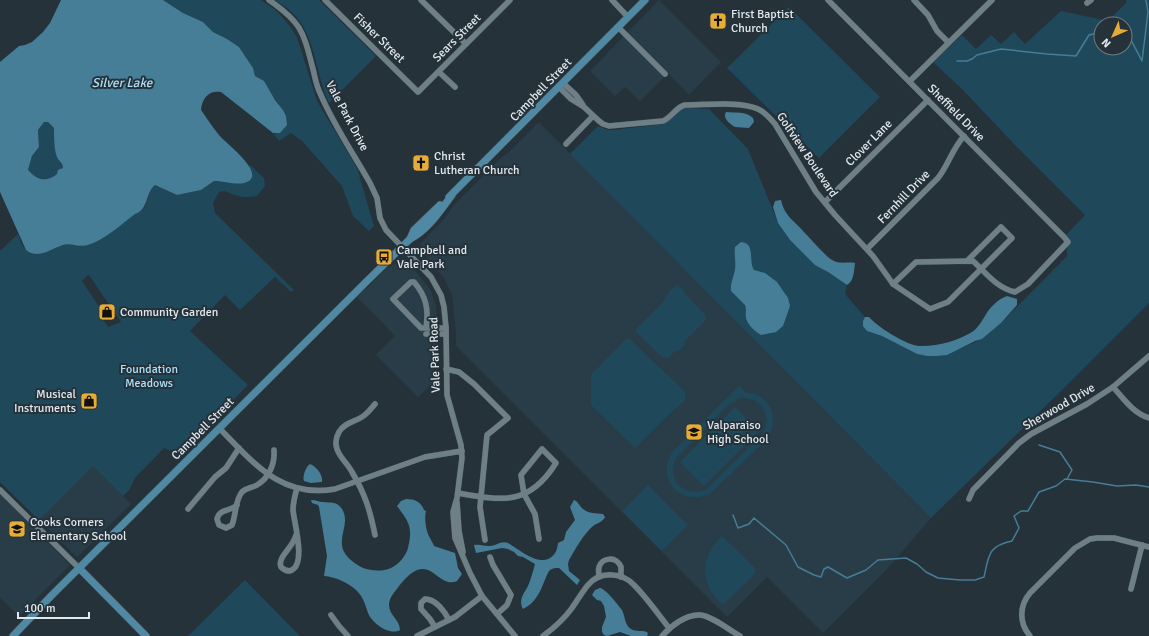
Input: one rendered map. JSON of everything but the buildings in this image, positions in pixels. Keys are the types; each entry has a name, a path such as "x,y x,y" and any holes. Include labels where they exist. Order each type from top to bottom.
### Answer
{"main road":[{"name":"Campbell Street","path":"13,636 79,568 410,239 418,235 432,221 452,195 645,0"},
{"path":"79,568 146,636"}],"street":[{"name":"Vale Park Drive","path":"269,0 293,19 305,38 319,91 370,183 377,198 382,223 402,247"},
{"name":"Fisher Street","path":"324,0 418,92"},
{"path":"421,0 466,44"},
{"name":"Sears Street","path":"418,92 510,0"},
{"path":"612,0 628,17"},
{"name":"Sheffield Drive","path":"828,0 1064,236 1068,242 1028,284 1015,292 998,286 982,269"},
{"path":"914,0 928,15 937,31 948,42"},
{"path":"910,81 991,0"},
{"path":"618,27 665,74"},
{"path":"439,72 455,87"},
{"name":"Golfview Boulevard","path":"561,85 571,99 584,107 603,124 609,126 663,121 680,107 685,105 739,105 754,108 768,115 816,192 824,202 867,249 893,284 930,309 948,302 1012,238 1001,227 967,261"},
{"name":"Clover Lane","path":"824,202 928,100"},
{"path":"566,144 593,116"},
{"name":"Fernhill Drive","path":"867,249 945,170 954,148 964,136"},
{"name":"Vale Park Road","path":"402,247 431,277 438,287 443,303 446,331 448,402 462,451 462,464 457,495 459,531 464,559 482,596 515,636"},
{"path":"893,284 916,262 973,261 982,269"},
{"path":"426,331 428,311 425,298 414,282 410,282 393,299 421,328 426,331 446,331"},
{"name":"Sherwood Drive","path":"969,499 973,490 1019,443 1032,434 1087,404 1113,387 1149,356"},
{"path":"446,369 459,372 474,384 508,418 487,435 480,507 485,540"},
{"path":"1113,387 1132,408 1149,418"},
{"path":"375,404 364,416 344,426 337,436 336,443 337,450 352,472 370,509 375,535"},
{"path":"220,429 267,474 281,482 297,488 310,490 328,490 425,457 462,451"},
{"path":"188,509 228,464 239,448"},
{"path":"457,495 501,499 524,494 535,488 556,463 542,449 521,475 524,494 534,514 539,539"},
{"path":"236,505 242,492 259,484 274,464 274,450"},
{"path":"296,535 291,547 280,561 280,565 286,570 294,569 298,563 299,554 293,509 297,488"},
{"path":"0,490 79,568"},
{"path":"1030,636 1024,629 1022,620 1023,606 1028,596 1075,548 1090,539 1106,537 1149,547"},
{"path":"1131,589 1142,545"},
{"path":"490,557 493,565 511,594 508,605 497,614"},
{"path":"599,577 598,568 601,563 610,559 618,563 621,577"},
{"path":"543,636 562,620 588,584 599,577 610,574 621,577 634,584 669,628"},
{"path":"417,636 460,615 482,596"},
{"path":"435,627 421,609 421,603 425,599 433,601 444,612 449,620"},
{"path":"331,615 338,626 348,636"},
{"path":"662,636 669,628 688,618 700,615 712,619 740,636"}],"shaded area":[{"path":"659,0 721,62 689,95 668,73 640,101 625,87 615,96 590,71"},
{"name":"Valparaiso High School","path":"539,122 931,518 888,568 823,633 767,577 727,617 456,346 452,295 444,278 421,250 420,244 445,218 454,205"},
{"path":"399,261 406,261 422,279 431,291 436,306 438,378 418,397 376,355 395,336 356,296 370,285 387,268"},
{"path":"93,466 131,504 77,557 39,520"},
{"name":"Cooks Corners Elementary School","path":"0,494 70,565 19,616 0,598"}],"green space":[{"path":"163,0 261,0 277,11 297,37 317,101 357,168 374,226 369,231 353,216 342,186 302,141 291,133 279,141 273,133 275,134 284,128 283,110 260,79 255,76 253,68 239,47 213,32 203,22 183,13"},
{"path":"275,0 319,0 376,56 329,103 321,81 312,47 303,27 292,13"},
{"path":"1126,0 1149,0 1149,303 931,518 570,154 598,126 608,130 613,130 664,124 684,108 709,109 748,149 778,223 790,240 823,269 847,285 845,294 865,317 863,321 867,331 882,336 917,354 936,356 964,347 982,339 1001,323 1067,256 1066,235 1085,215 1013,143 963,90 933,62 962,35 976,49 991,35 1001,44 1014,32 1025,44 1061,11 1093,18 1093,56 1133,56 1133,16 1113,16 1127,2"},
{"path":"789,7 880,97 819,158 727,68"},
{"path":"44,122 48,122 54,128 56,152 63,163 63,168 51,179 42,180 28,171 32,156 39,147 38,130"},
{"name":"Foundation Meadows","path":"248,163 264,178 265,186 257,196 240,197 221,191 219,192 213,203 215,213 294,290 291,292 275,277 240,310 225,295 190,331 248,385 179,454 164,448 135,478 130,489 123,496 93,466 39,520 0,482 0,251 18,234 26,250 35,254 44,253 66,244 83,246 90,244 145,207 151,188 155,185 177,195 201,190 214,181 235,183 250,166","holes":["89,275 121,322 108,327 98,311 100,308 82,281"]},
{"path":"677,284 706,316 706,320 684,342 686,344 677,352 675,351 668,358 662,357 636,332 636,329 663,302 669,292"},
{"path":"626,339 630,339 685,392 685,400 635,448 591,405 591,375"},
{"path":"740,385 746,392 761,397 770,406 773,423 772,429 766,440 711,493 700,497 690,497 681,494 673,488 669,480 667,470 668,460 674,450","holes":["740,398 747,398 759,403 763,408 766,420 766,426 763,433 707,489 691,491 679,485 675,480 673,473 673,466 676,458 729,404"]},
{"path":"735,407 759,431 704,486 680,462"},
{"path":"648,485 688,525 662,551 622,511"},
{"path":"722,536 755,568 755,572 751,578 723,605 715,597 710,588 706,579 705,570 706,562 710,553"},
{"path":"245,580 300,636 188,636"}],"water":[{"name":"Silver Lake","path":"61,0 163,0 183,13 203,22 213,32 239,47 253,68 255,76 264,81 275,100 283,110 286,116 287,125 280,133 273,133 221,92 213,92 207,96 203,102 201,110 219,135 248,165 252,172 252,178 243,183 214,181 201,190 177,195 155,185 150,192 145,205 139,212 94,243 81,246 66,244 44,253 31,253 26,250 0,192 0,62 19,46 32,42 50,23","holes":["44,122 48,122 54,128 56,154 63,168 58,170 57,174 53,177 49,179 42,179 38,178 28,170 32,156 39,147 38,130"]},
{"path":"726,112 747,114 753,118 754,122 749,128 735,127 726,119"},
{"path":"781,200 790,217 828,257 838,262 855,263 853,276 847,285 815,265 790,240 778,223 773,207 775,201"},
{"path":"741,242 746,243 749,246 754,270 765,273 777,282 788,298 790,306 783,326 776,332 761,335 754,330 747,321 745,305 731,291 735,266 735,247"},
{"path":"1007,296 1017,299 1017,305 1001,323 982,339 947,355 927,356 917,354 882,336 867,331 863,326 865,317 869,317 885,330 908,343 919,346 939,344 953,341 972,332 976,329 991,307 1000,299"},
{"path":"310,464 319,472 322,477 322,482 311,483 304,481 305,472"},
{"path":"406,499 417,502 426,511 426,529 434,546 455,553 458,568 462,574 457,581 450,582 443,580 425,569 418,570 410,575 399,586 390,600 389,609 400,626 400,630 391,631 381,628 373,621 361,596 354,588 338,579 324,576 327,556 319,507 318,505 312,503 311,500 334,503 340,506 345,516 342,538 344,552 350,559 361,567 372,570 380,570 391,568 396,565 404,557 407,551 410,535 409,525 397,506 401,501"},
{"path":"574,500 585,511 603,514 605,517 586,533 569,560 569,571 580,580 577,585 559,568 551,569 536,598 523,609 521,600 529,583 535,564 523,557 518,556 508,549 502,548 476,553 474,545 489,546 505,542 528,556 540,560 550,558 556,552 558,543 564,540 566,532 575,520 570,507"},
{"path":"600,588 609,594 622,610 629,628 647,632 647,636 631,636 620,632 607,636 604,635 602,632 602,627 606,617 604,606 601,601 597,600 592,595 595,590"}],"waterway":[{"path":"1133,44 1142,61 1148,12 1146,0"},
{"path":"957,61 967,61 977,55 1001,49 1076,56 1089,35 1093,34"},
{"path":"1039,445 1060,452 1072,470 1067,479"},
{"path":"733,515 738,528 749,524 754,518 786,545 798,567 821,577 824,569 828,567 847,578 866,570 878,560 906,558 917,564 926,572 938,578 975,580 984,577 989,557 994,549 1004,543 1012,541 1019,528 1014,516 1021,511 1028,511 1039,492 1056,486 1065,479 1117,486 1136,485 1149,487"}],"place":[{"name":"First Baptist Church","path":"718,21"},
{"name":"Christ Lutheran Church","path":"421,163"},
{"name":"Campbell and Vale Park","path":"384,257"},
{"name":"Community Garden","path":"107,312"},
{"name":"Musical Instruments","path":"89,401"},
{"name":"Valparaiso High School","path":"694,432"},
{"name":"Cooks Corners Elementary School","path":"17,529"}]}
